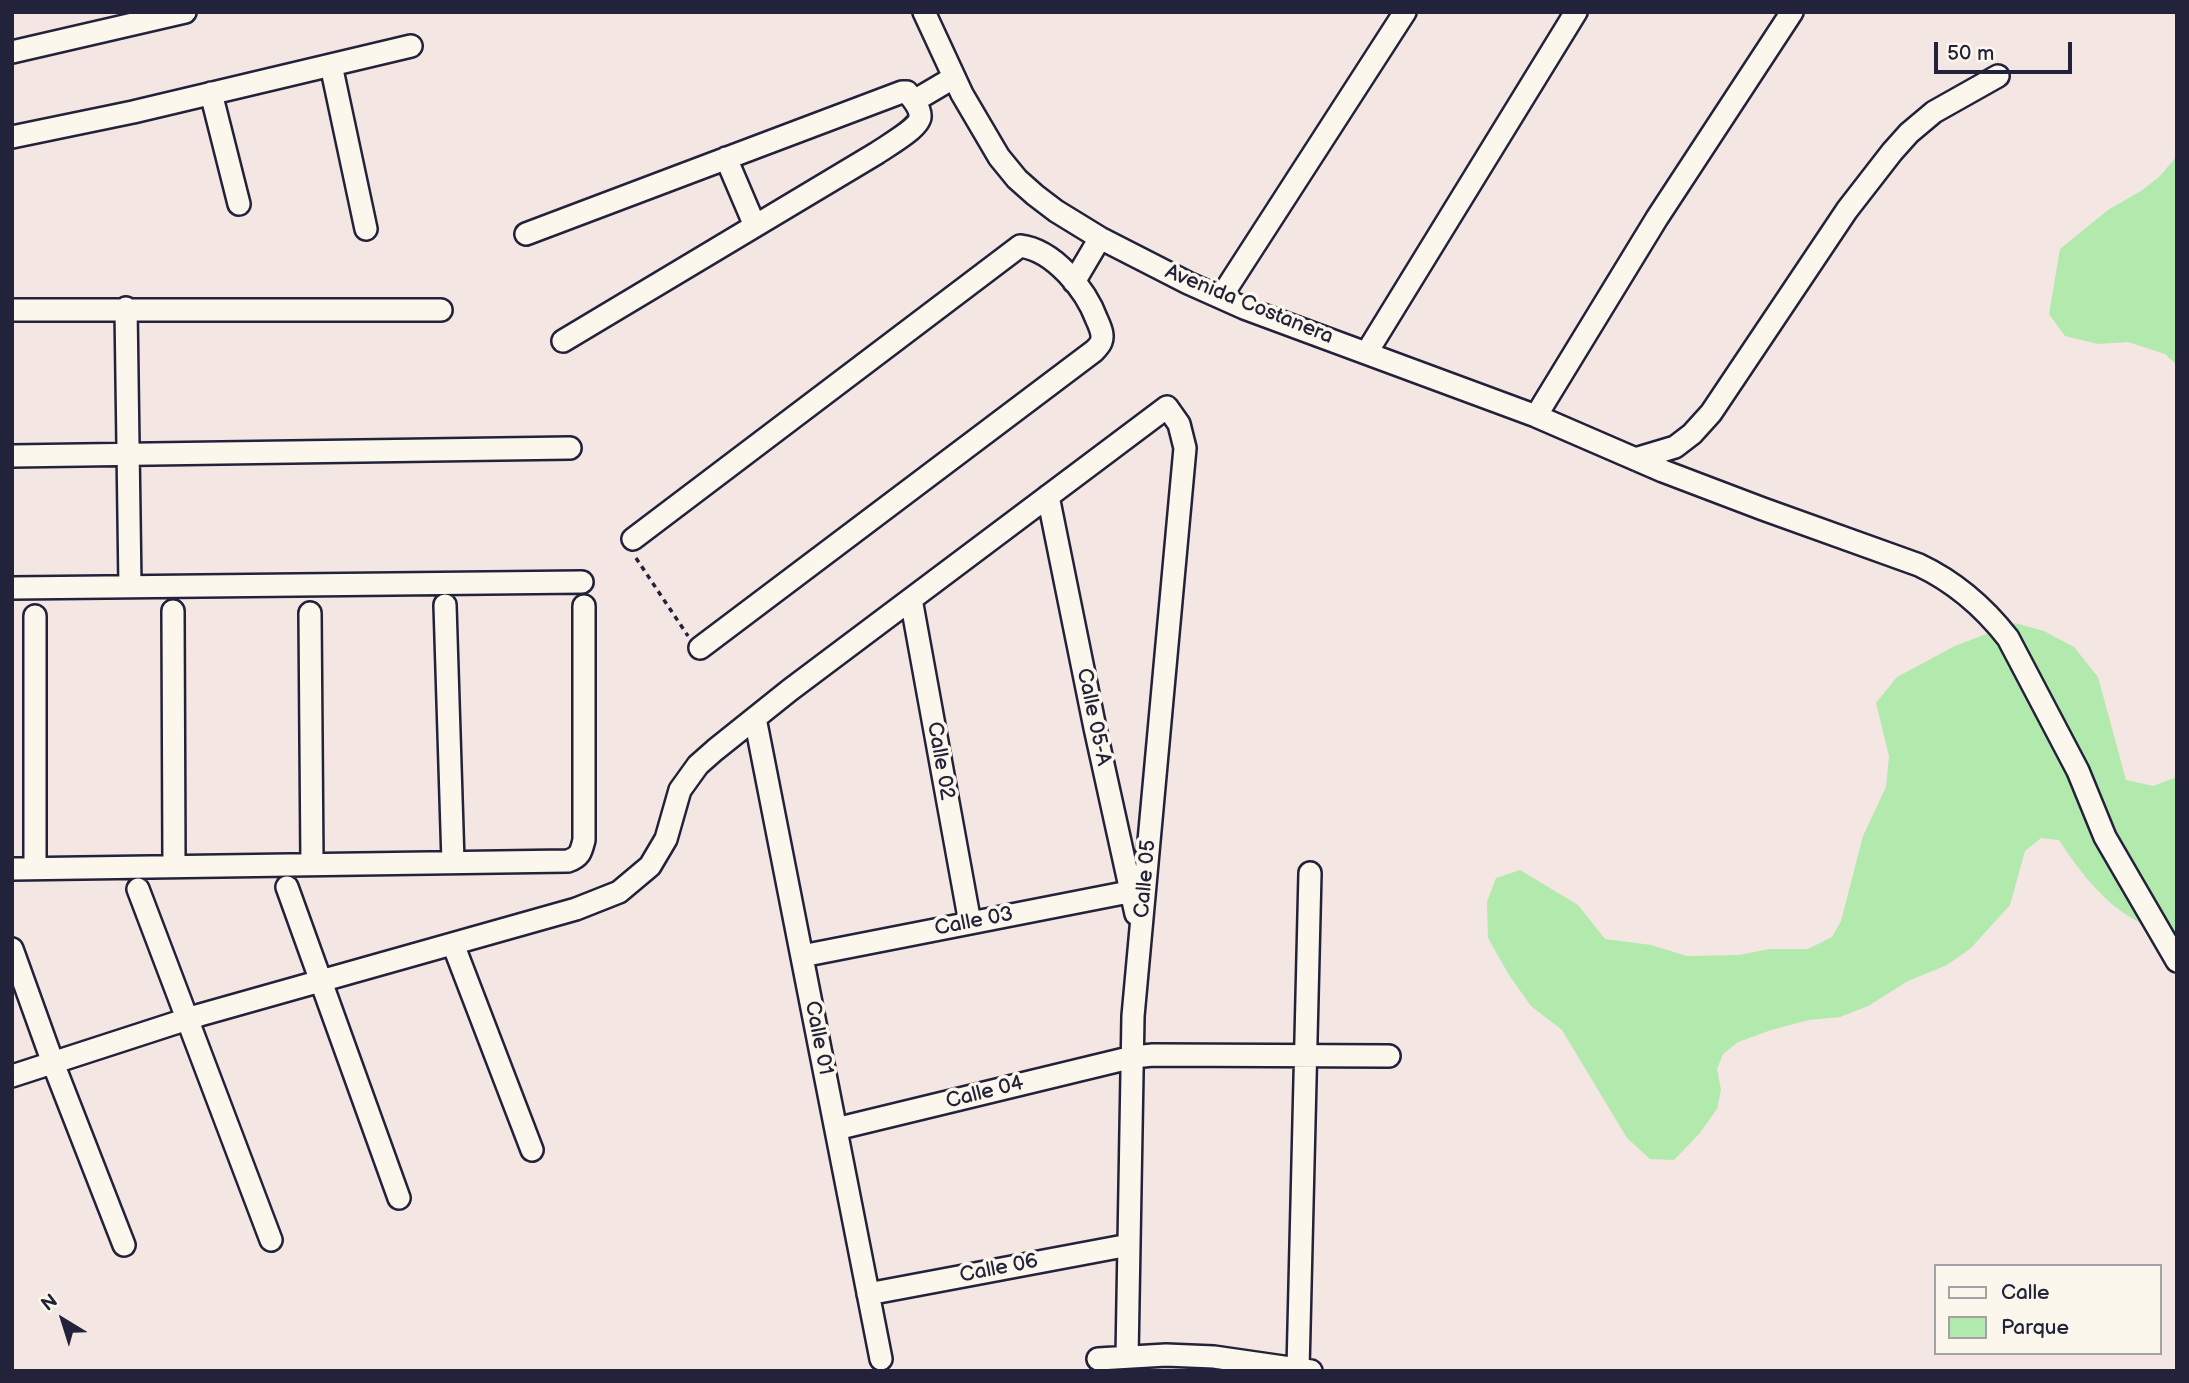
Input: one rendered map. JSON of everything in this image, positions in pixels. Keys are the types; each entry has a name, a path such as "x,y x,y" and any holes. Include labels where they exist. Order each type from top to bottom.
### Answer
{"street":[{"path":"12,52 185,12"},
{"name":"Avenida Costanera","path":"924,12 953,78 983,133 1017,179 1056,211 1100,238 1221,298 1535,416 1635,459 1944,576 1976,602 2008,638 2078,771 2105,837 2177,961"},
{"path":"1221,298 1405,12"},
{"path":"1367,352 1576,12"},
{"path":"1535,416 1657,218 1792,12"},
{"path":"12,137 411,46"},
{"path":"331,65 366,229"},
{"path":"1635,459 1675,447 1692,434 1710,413 1847,211 1909,133 1934,112 1998,76"},
{"path":"914,102 953,78"},
{"path":"526,234 902,92 907,92 920,114 920,119 905,134 563,341"},
{"path":"211,93 239,204"},
{"path":"726,158 755,226"},
{"path":"1074,282 1100,238"},
{"path":"633,539 1020,246 1030,247 1047,257 1074,282 1094,311 1101,330 1101,341 1094,351 700,648"},
{"path":"126,308 130,586"},
{"path":"12,310 441,310"},
{"name":"Calle 05","path":"1048,496 1167,407 1179,424 1185,448 1138,890 1140,936 1133,1016 1127,1357"},
{"path":"12,456 570,448"},
{"path":"12,1076 187,1019 576,909 619,892 650,866 667,839 680,790 688,777 715,750 1048,496"},
{"name":"Calle 05-A","path":"1048,496 1095,729 1138,890"},
{"path":"12,588 582,582"},
{"name":"Calle 02","path":"911,599 970,923"},
{"path":"445,605 453,862"},
{"path":"12,869 576,858 581,852 584,840 584,606"},
{"path":"173,611 174,866"},
{"path":"310,613 312,864"},
{"path":"35,616 35,868"},
{"name":"Calle 01","path":"755,718 881,1359"},
{"path":"1098,1359 1166,1354 1214,1357 1304,1370 1305,1056 1310,873"},
{"path":"287,887 398,1198"},
{"path":"138,889 271,1240"},
{"name":"Calle 03","path":"802,956 1138,890"},
{"path":"453,944 532,1150"},
{"path":"12,950 124,1245"},
{"name":"Calle 04","path":"836,1129 1133,1057 1389,1056"},
{"name":"Calle 06","path":"869,1294 1129,1245"}],"path":[{"path":"633,539 637,563 689,637 700,648"}],"green space":[{"path":"2177,156 2177,365 2165,354 2128,342 2098,344 2065,336 2049,314 2060,249 2108,210 2159,177"},
{"path":"2015,623 2044,631 2074,647 2098,677 2126,780 2153,786 2177,777 2177,932 2144,924 2127,915 2094,886 2059,840 2041,838 2025,851 2010,905 1971,948 1947,965 1908,981 1868,1006 1840,1017 1809,1020 1738,1042 1723,1054 1717,1069 1721,1090 1717,1109 1699,1134 1674,1160 1650,1159 1627,1138 1562,1030 1531,1006 1488,938 1487,902 1496,878 1520,870 1578,905 1605,939 1651,945 1687,956 1740,955 1769,949 1808,949 1832,937 1841,921 1863,836 1886,787 1889,756 1876,703 1897,677 1955,646"}]}
